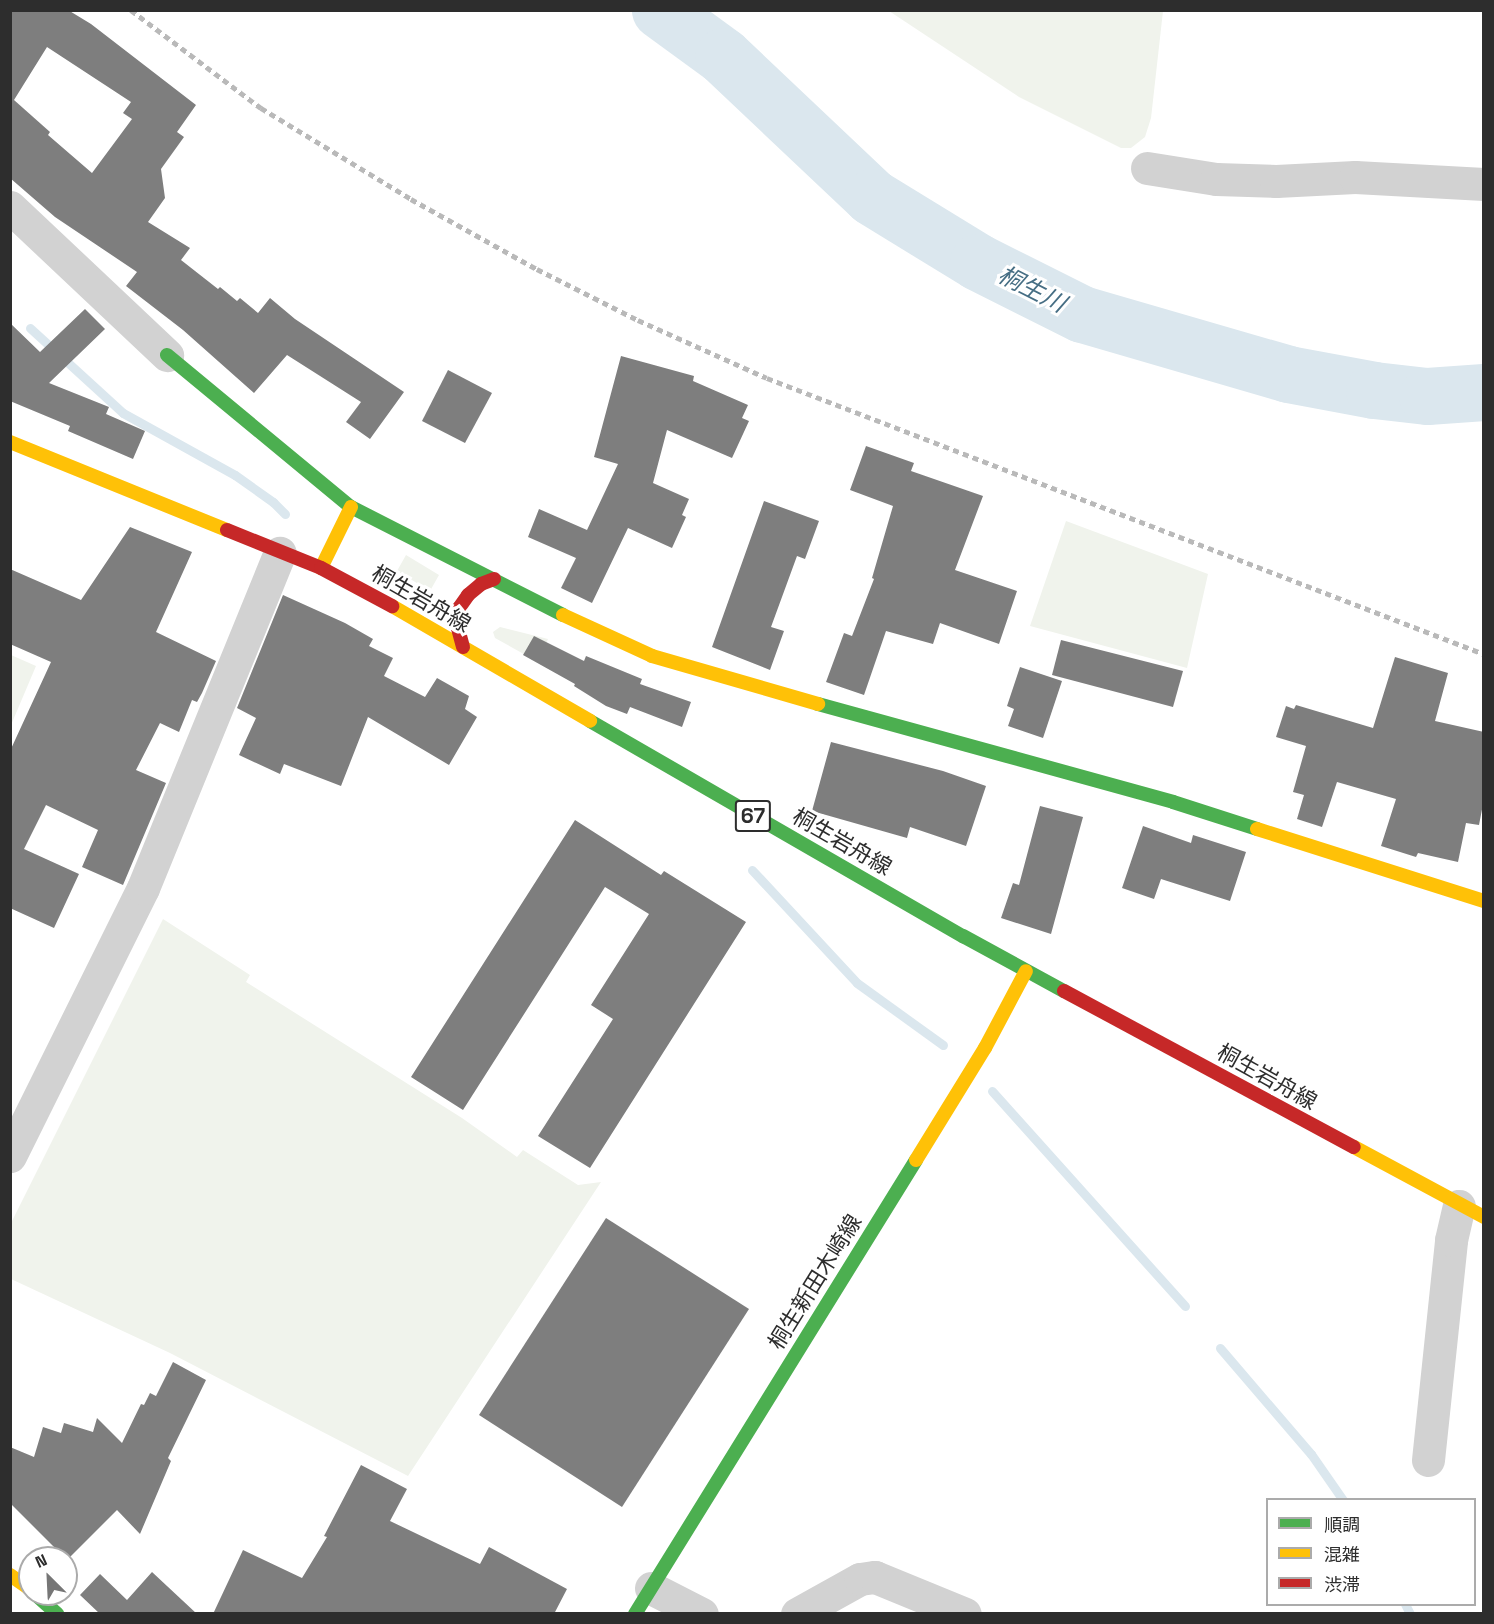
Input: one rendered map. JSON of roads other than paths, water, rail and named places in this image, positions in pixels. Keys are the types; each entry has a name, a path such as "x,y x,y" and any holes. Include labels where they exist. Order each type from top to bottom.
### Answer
{"main road":[{"path":"167,355 351,507 494,579 667,661 1173,802 1484,902"},
{"name":"桐生岩舟線","path":"10,442 321,568 463,647 1026,971 1471,1211"},
{"path":"321,568 351,507"},
{"path":"463,647 458,628 459,608 468,595 481,584 494,579"},
{"name":"桐生新田木崎線","path":"643,1601 985,1048 1026,971"}],"street":[{"path":"1147,168 1216,178 1276,181 1355,177 1484,184"},
{"path":"10,207 167,355"},
{"path":"10,1156 143,888 280,553"},
{"path":"1428,1460 1451,1240 1471,1211"},
{"path":"797,1614 860,1579 874,1577 964,1614"},
{"path":"643,1601 702,1614"}],"waterway":[{"name":"桐生川","path":"660,10 723,56 872,197 978,262 1082,314 1288,374 1374,390 1427,396 1484,392"},
{"path":"30,328 123,413 235,475 273,502 285,514"},
{"path":"752,870 857,983 943,1045"},
{"path":"992,1091 1185,1306"},
{"path":"1220,1348 1311,1454 1342,1498"},
{"path":"1406,1606 1410,1614"}],"railway":[{"path":"131,10 261,108 411,199 537,269 638,320 767,378 1484,654"}]}
